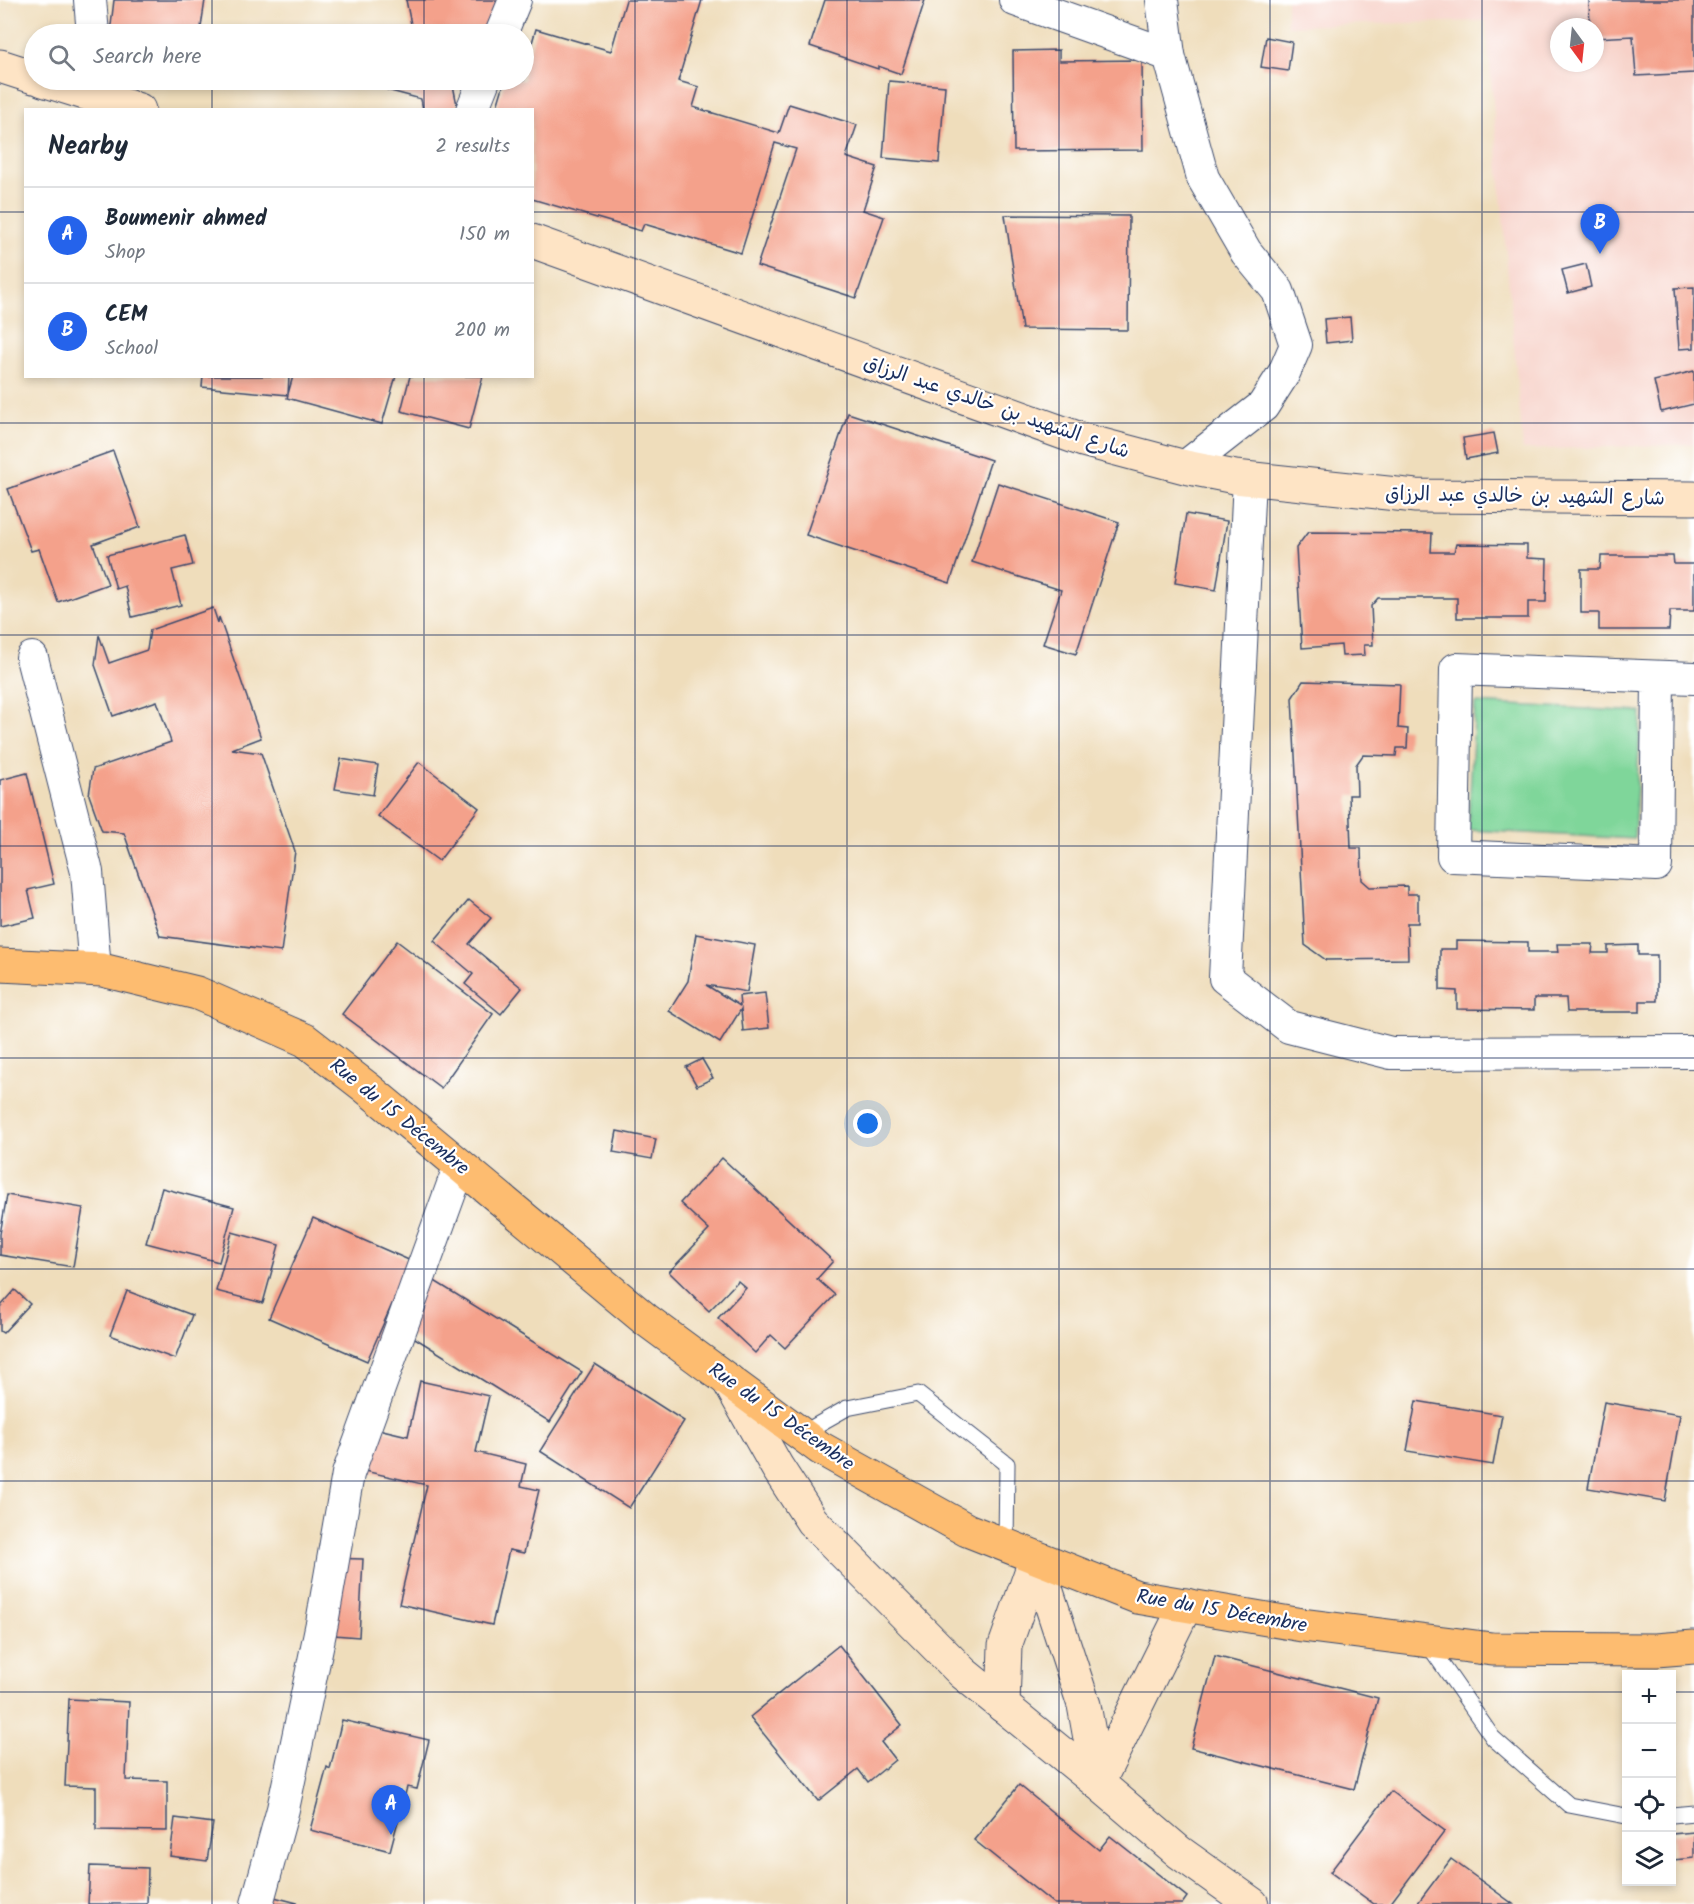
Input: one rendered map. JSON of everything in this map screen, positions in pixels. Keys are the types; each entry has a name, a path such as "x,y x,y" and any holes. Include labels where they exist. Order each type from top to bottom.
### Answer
{"main road":[{"name":"Rue du 15 Décembre","path":"0,965 95,970 197,993 305,1040 367,1088 645,1319 820,1448 967,1530 1036,1558 1137,1597 1302,1625 1492,1649 1656,1650 1694,1647"}],"street":[{"path":"90,0 92,24"},
{"path":"505,24 515,0"},
{"path":"1015,0 1169,55"},
{"path":"1162,0 1169,55 1203,178 1246,252 1278,291 1296,345 1284,373 1263,406 1185,467"},
{"path":"0,66 24,74"},
{"path":"102,90 135,108"},
{"path":"473,108 480,90"},
{"name":"شارع الشهيد بن خالدي عبد الرزاق","path":"534,242 1083,440 1185,467 1249,479 1416,496 1694,498"},
{"path":"1249,479 1225,978 1289,1027 1391,1053 1694,1052"},
{"path":"32,658 87,872 95,970"},
{"path":"1658,677 1656,865 1454,856 1456,669 1694,678"},
{"path":"257,1904 283,1809 322,1623 348,1474 460,1165"},
{"path":"728,1380 777,1467 812,1521 963,1673 1179,1852 1251,1904"},
{"path":"1003,1706 1005,1646 1036,1558"},
{"path":"1036,1558 1084,1705 1098,1783"},
{"path":"1098,1783 1186,1605"}],"lane":[{"path":"801,1434 847,1408 918,1394 1007,1464 1006,1545"},
{"path":"1425,1641 1493,1738 1569,1805 1622,1815"},
{"path":"1676,1815 1694,1813"}],"shaded area":[{"path":"1287,0 1694,0 1694,444 1523,450 1486,21 1287,26"}],"green space":[{"path":"1475,703 1641,712 1634,839 1468,830"}],"building":[{"path":"114,0 205,0 201,24 111,24"},
{"path":"406,0 500,0 494,24 411,24"},
{"path":"626,0 702,0 678,81 699,87 693,107 779,133 789,104 857,125 846,157 877,167 863,210 884,217 856,298 757,266 796,149 775,143 741,253 644,224 641,231 534,200 534,108 497,108 502,90 534,90 536,29 611,51"},
{"path":"825,0 925,0 901,74 878,66 878,69 810,46"},
{"path":"1589,0 1694,0 1694,73 1636,76 1633,36 1604,38 1604,18 1590,18"},
{"path":"1266,37 1292,42 1288,71 1261,67"},
{"path":"1059,50 1059,61 1142,60 1143,150 1014,151 1013,51"},
{"path":"889,81 945,86 939,163 883,158"},
{"path":"387,90 454,90 458,108 423,108 421,99"},
{"path":"1005,215 1129,216 1128,330 1022,329"},
{"path":"1586,264 1591,287 1568,293 1562,270"},
{"path":"1694,287 1694,348 1679,349 1675,288"},
{"path":"1350,317 1352,340 1326,343 1324,319"},
{"path":"1694,371 1694,404 1661,412 1654,381"},
{"path":"203,378 289,378 288,394 292,378 395,378 382,424 287,398 288,395 202,387"},
{"path":"409,378 482,378 469,429 401,411"},
{"path":"848,413 991,460 950,583 806,535"},
{"path":"1494,433 1498,453 1466,459 1463,438"},
{"path":"113,451 140,527 93,544 108,584 58,602 39,549 31,551 8,489"},
{"path":"998,483 1119,522 1076,654 1043,644 1061,590 972,562"},
{"path":"1186,514 1227,521 1216,590 1175,583"},
{"path":"1308,532 1432,533 1431,552 1454,552 1456,544 1527,545 1527,558 1547,559 1546,602 1528,602 1528,618 1457,618 1457,598 1378,598 1371,606 1373,645 1364,645 1365,655 1342,656 1341,645 1302,648 1296,548"},
{"path":"185,535 193,565 172,570 181,605 132,617 125,586 116,589 107,555"},
{"path":"1601,556 1673,556 1674,564 1694,564 1694,611 1670,611 1669,630 1599,630 1599,613 1581,613 1581,569 1600,569"},
{"path":"213,608 218,623 219,617 261,738 232,749 261,753 295,851 281,952 160,936 124,833 102,831 89,795 93,769 171,742 157,701 113,716 95,665 99,635 109,663 147,650 150,630"},
{"path":"1303,681 1400,684 1398,728 1408,729 1407,748 1397,748 1396,756 1363,755 1356,765 1357,795 1349,795 1351,848 1361,848 1362,880 1370,887 1407,886 1407,894 1418,894 1418,923 1407,923 1408,959 1326,960 1305,945 1292,698"},
{"path":"341,759 378,765 373,795 335,789"},
{"path":"419,762 479,808 439,861 378,816"},
{"path":"27,773 54,884 28,890 35,918 0,926 0,780"},
{"path":"469,900 491,918 469,944 522,988 501,1014 465,984 473,974 434,941"},
{"path":"696,934 755,945 747,992 706,985 740,1006 739,996 765,993 769,1028 743,1031 741,1009 720,1043 669,1011 688,981"},
{"path":"397,941 493,1014 441,1088 342,1014"},
{"path":"1456,941 1528,942 1528,952 1558,952 1557,944 1593,944 1592,953 1608,953 1608,946 1638,945 1638,955 1657,955 1657,1001 1640,1001 1640,1012 1567,1012 1566,998 1534,998 1534,1010 1457,1009 1457,991 1440,990 1440,949 1456,949"},
{"path":"702,1059 713,1078 697,1086 686,1067"},
{"path":"617,1131 656,1139 652,1159 613,1152"},
{"path":"722,1158 833,1261 817,1279 835,1295 785,1348 771,1335 755,1353 718,1318 746,1288 738,1281 709,1311 669,1272 709,1230 680,1203"},
{"path":"162,1188 234,1207 219,1262 146,1243"},
{"path":"7,1195 83,1208 73,1267 0,1255 0,1234"},
{"path":"313,1218 411,1261 367,1361 269,1318"},
{"path":"232,1232 279,1245 263,1303 216,1291"},
{"path":"420,1272 582,1372 550,1422 389,1322"},
{"path":"15,1290 30,1304 3,1333 0,1331 0,1307"},
{"path":"127,1291 192,1315 175,1359 110,1335"},
{"path":"595,1364 684,1421 629,1508 540,1451"},
{"path":"420,1381 489,1396 476,1452 526,1464 521,1486 539,1490 524,1553 509,1550 492,1625 399,1604 427,1485 351,1468 361,1425 408,1436"},
{"path":"1416,1401 1502,1415 1493,1465 1407,1451"},
{"path":"1604,1402 1680,1415 1665,1501 1588,1488"},
{"path":"326,1558 363,1559 359,1637 321,1634"},
{"path":"839,1645 902,1725 881,1742 895,1760 868,1782 858,1769 818,1801 750,1717"},
{"path":"1215,1656 1378,1698 1354,1789 1191,1748"},
{"path":"69,1699 129,1702 126,1780 167,1781 167,1831 96,1830 96,1787 65,1786"},
{"path":"342,1720 429,1740 417,1789 407,1787 390,1851 310,1830 327,1767 330,1769"},
{"path":"1019,1785 1099,1850 1110,1836 1187,1897 1182,1904 1054,1904 974,1840"},
{"path":"1391,1791 1445,1831 1390,1904 1374,1904 1330,1872"},
{"path":"175,1818 213,1823 207,1861 170,1856"},
{"path":"1694,1832 1694,1858 1676,1860 1676,1834"},
{"path":"1451,1859 1513,1904 1417,1904"},
{"path":"90,1866 148,1868 147,1904 88,1904"},
{"path":"259,1893 297,1903 256,1904"}],"place":[{"name":"CEM","path":"1600,254"},
{"name":"Boumenir ahmed","path":"391,1835"}]}
